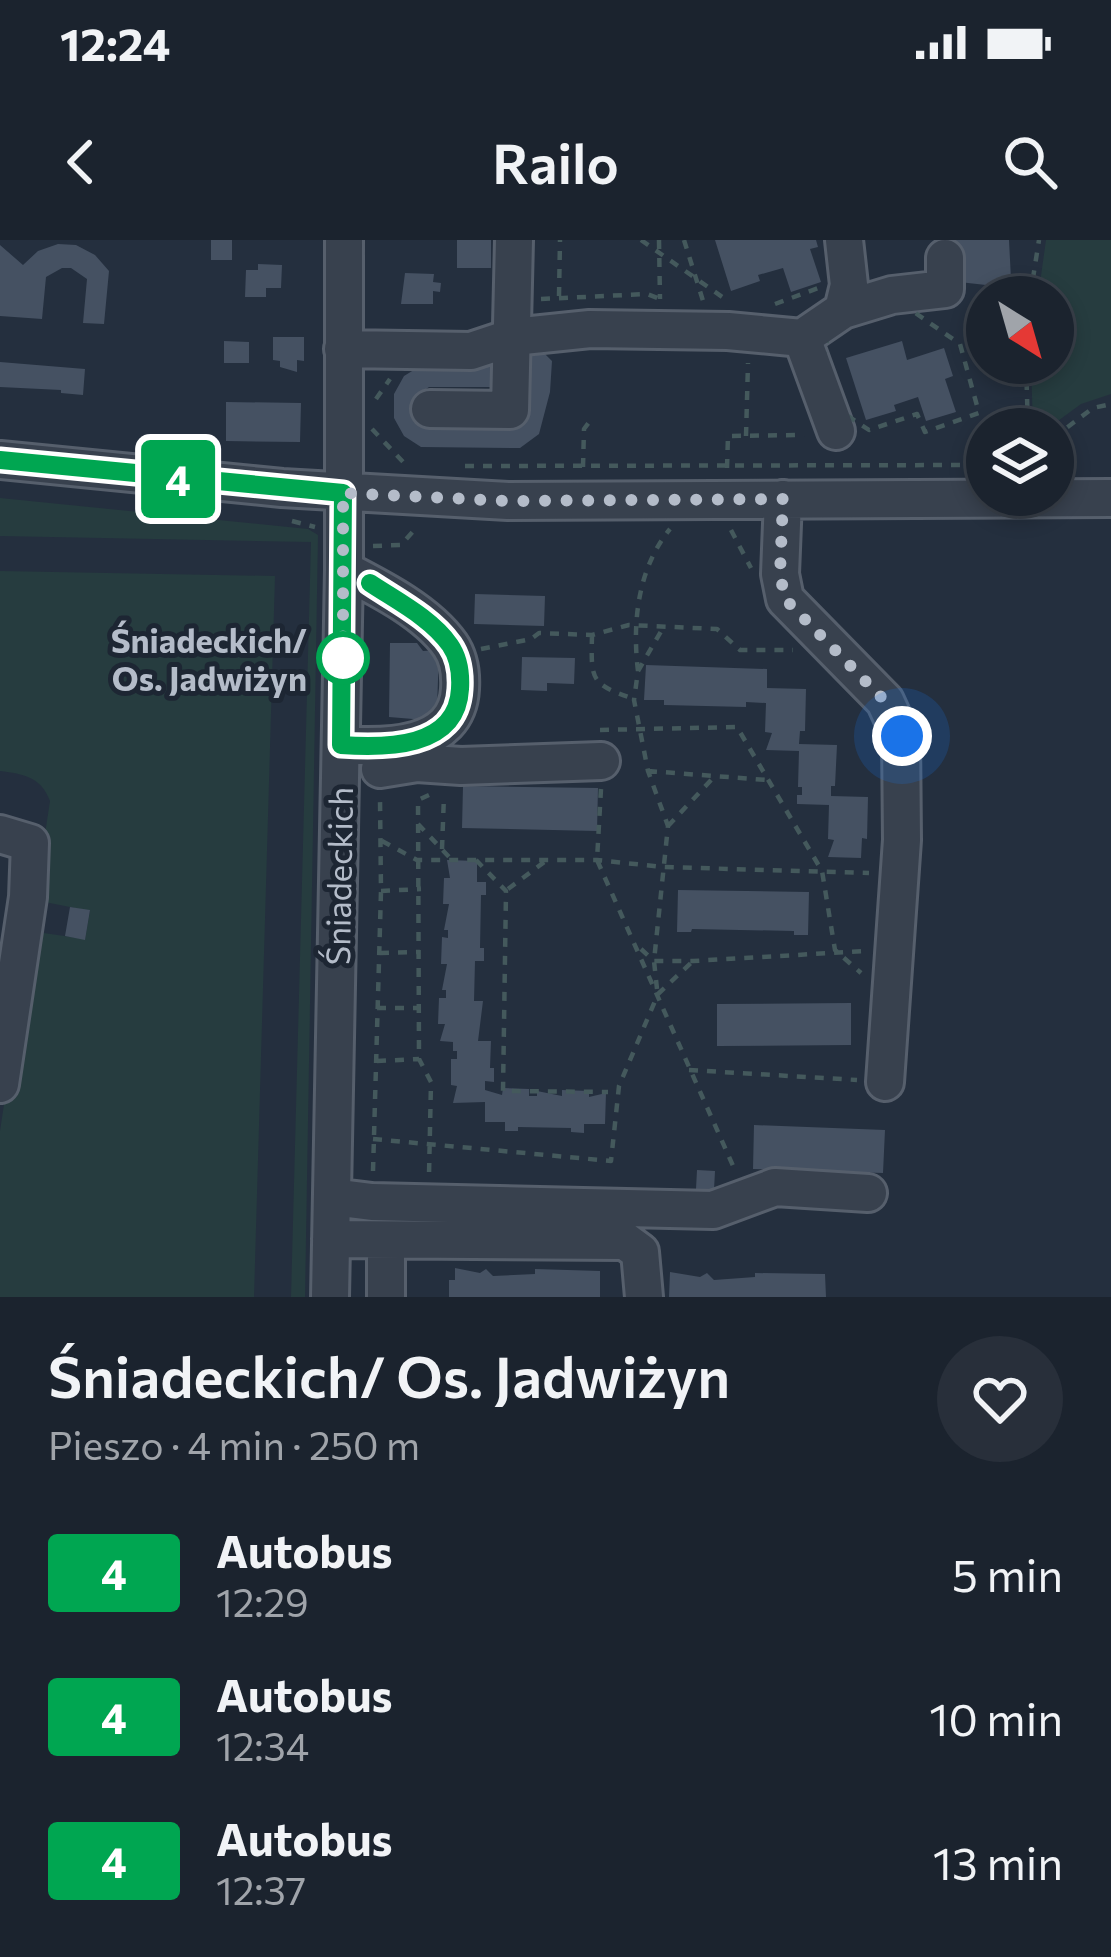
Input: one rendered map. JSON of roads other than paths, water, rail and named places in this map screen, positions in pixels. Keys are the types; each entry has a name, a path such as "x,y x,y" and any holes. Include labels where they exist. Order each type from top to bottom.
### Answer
{"street":[{"name":"Śniadeckich","path":"330,1297 343,493 361,426 343,349 344,240"},
{"path":"430,409 510,410 514,240"},
{"path":"802,338 848,285 844,240"},
{"path":"838,296 945,289 945,258"},
{"path":"343,349 471,351 513,323 802,338"},
{"path":"802,338 834,424"},
{"path":"0,460 343,493 508,501 1111,498"},
{"path":"783,499 780,574 785,599 885,701 902,736 902,840 885,1082"},
{"path":"341,757 394,748 440,729 460,698 456,654 441,633 344,569"},
{"path":"341,757 379,769 417,763 461,766 602,760"},
{"path":"0,834 30,843 28,897 0,1084"},
{"path":"332,1196 372,1202 713,1210 775,1187 868,1193"},
{"path":"331,1239 625,1240 640,1252 644,1297"},
{"path":"386,1240 386,1297"}],"place":[{"name":"Śniadeckich/ Os. Jadwiżyn","path":"343,658"}]}
